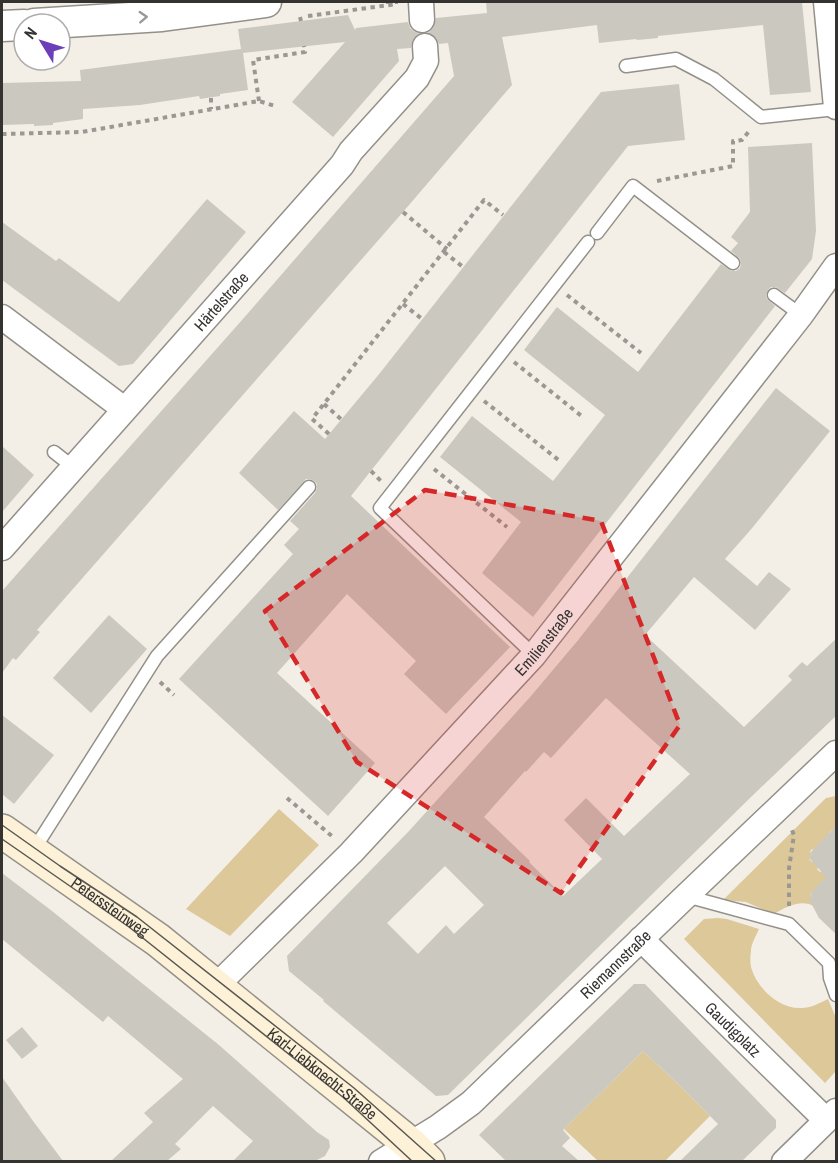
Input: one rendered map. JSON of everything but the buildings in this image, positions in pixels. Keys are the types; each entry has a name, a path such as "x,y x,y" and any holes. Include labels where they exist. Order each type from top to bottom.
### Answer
{"main road":[{"name":"Peterssteinweg","path":"2,831 159,940 215,987"},
{"name":"Karl-Liebknecht-Straße","path":"215,987 419,1153"}],"street":[{"path":"72,22 162,16 266,2"},
{"path":"826,2 837,108"},
{"name":"Härtelstraße","path":"2,548 417,78 426,61 425,46"},
{"name":"Emilienstraße","path":"215,987 351,854 534,655 837,266"},
{"path":"2,317 124,409"},
{"name":"Riemannstraße","path":"381,1161 419,1153 454,1116 471,1103 837,753"},
{"name":"Gaudigplatz","path":"641,939 831,1115"},
{"path":"784,1161 831,1115"}],"lane":[{"path":"626,66 676,59 714,79 761,117 837,108"},
{"path":"534,655 380,508 633,186 733,262"},
{"path":"774,294 801,315"},
{"path":"54,452 73,467"},
{"path":"33,852 158,656 309,487"},
{"path":"686,896 789,924 829,963 830,978 837,994"}],"path":[{"path":"308,16 391,5"},
{"path":"259,101 253,60 305,52 304,46"},
{"path":"210,98 212,109"},
{"path":"2,134 82,132 259,101 275,106"},
{"path":"633,186 733,166 733,141 742,140"},
{"path":"329,434 312,419 484,200 503,215"},
{"path":"403,213 463,267"},
{"path":"554,286 641,353"},
{"path":"403,304 422,319"},
{"path":"502,352 585,418"},
{"path":"472,391 561,462"},
{"path":"324,404 341,419"},
{"path":"419,457 507,527"},
{"path":"287,798 318,824"},
{"path":"782,805 794,835 789,868 789,924"}],"highlighted area":[{"path":"425,490 601,521 680,725 561,893 357,762 265,611"}],"shaded area":[{"path":"836,796 836,832 832,830 829,833 832,835 815,851 812,849 809,859 821,865 817,869 820,872 824,869 832,876 815,893 813,891 810,894 812,896 810,899 823,912 809,904 800,903 774,914 746,902 723,900 826,798"},
{"path":"279,809 319,845 230,936 186,909"},
{"path":"718,918 759,929 751,948 751,966 759,984 771,996 785,1005 801,1008 828,999 836,1018 836,1071 825,1083 684,939 704,919"},
{"path":"643,1051 710,1116 665,1161 598,1161 564,1129"}],"tram line":[{"path":"2,825 137,917 354,1088 437,1162"},
{"path":"2,839 129,927 344,1098 413,1162"}]}
